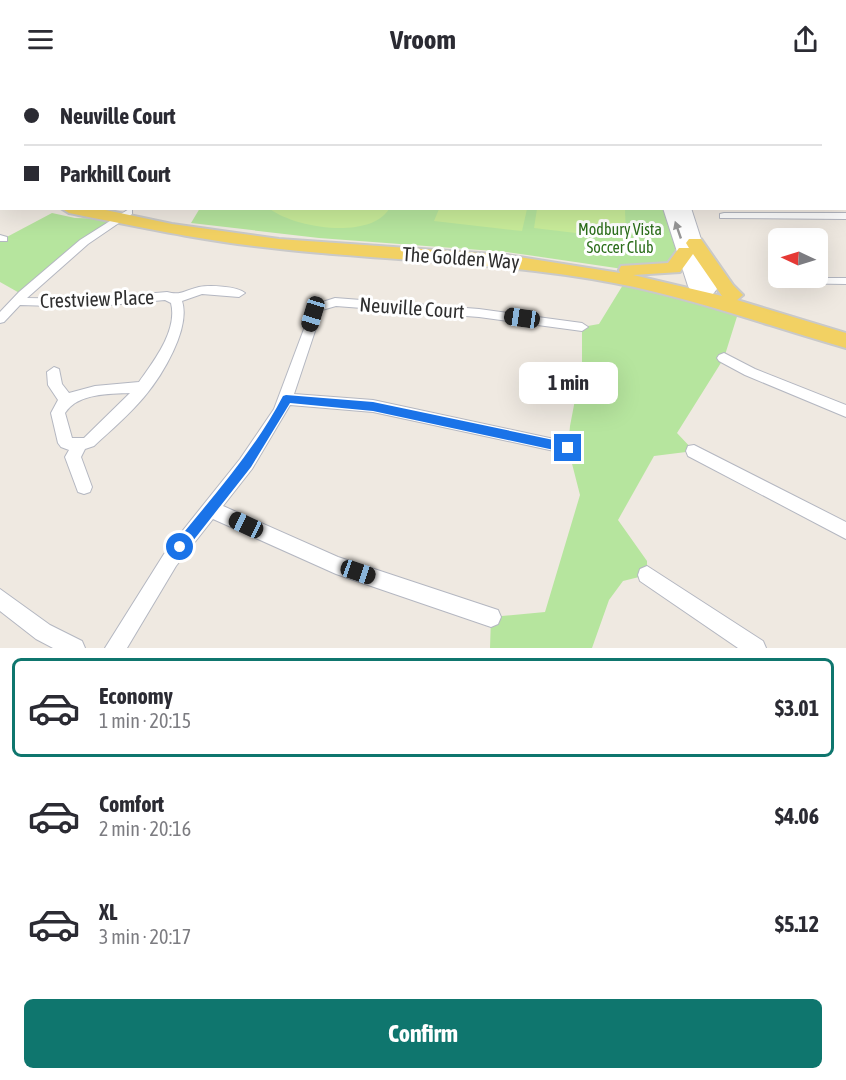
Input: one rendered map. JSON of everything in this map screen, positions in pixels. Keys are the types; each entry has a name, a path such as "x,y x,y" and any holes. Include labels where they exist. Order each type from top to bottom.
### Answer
{"main road":[{"name":"The Golden Way","path":"89,210 261,232 503,251 628,270 703,290 846,341"},
{"path":"671,210 690,248 733,295"},
{"path":"684,210 690,248 703,290"},
{"name":"The Golden Way","path":"120,213 172,229 279,244 526,263 703,290 733,295 846,330"},
{"path":"628,270 673,268 690,248"}],"street":[{"path":"114,78 119,78"},
{"path":"724,216 765,212 846,216"},
{"path":"0,319 17,301 73,253 93,243 111,230 120,213"},
{"path":"828,281 846,281"},
{"name":"Crestview Place","path":"17,301 87,303 166,296 176,299 201,290 239,293"},
{"name":"Crestview Place","path":"81,445 96,436 143,387 176,329 180,309 176,299"},
{"name":"Neuville Court","path":"115,648 170,560 246,464 281,411 317,308 327,303 479,313 582,327"},
{"path":"724,358 750,372 846,411"},
{"path":"54,372 55,385 66,400"},
{"path":"84,487 73,457 81,445 66,443 58,413 66,400 82,393 143,387"},
{"path":"286,399 373,406 568,448"},
{"path":"694,451 846,531"},
{"path":"210,509 336,565 491,617"},
{"path":"647,575 756,648"},
{"path":"0,599 43,632 75,648"}],"green space":[{"name":"Modbury Vista Soccer Club","path":"199,210 670,210 685,252 677,266 623,269 507,252 319,238 191,223"},
{"path":"272,210 388,210 379,219 366,225 350,228 314,226 282,216"},
{"path":"438,210 527,210 522,231 434,221"},
{"path":"537,210 625,210 626,239 534,228"},
{"path":"52,213 75,218 119,219 23,295 0,282 0,238 3,239"},
{"path":"626,280 740,307 724,358 677,433 694,451 654,456 618,520 647,561 647,575 623,581 609,600 592,648 490,648 491,617 545,612 580,495 568,448 582,363 582,327 599,324"}],"route":[{"path":"180,547 246,464 281,411 286,399 373,406 568,448"}]}
